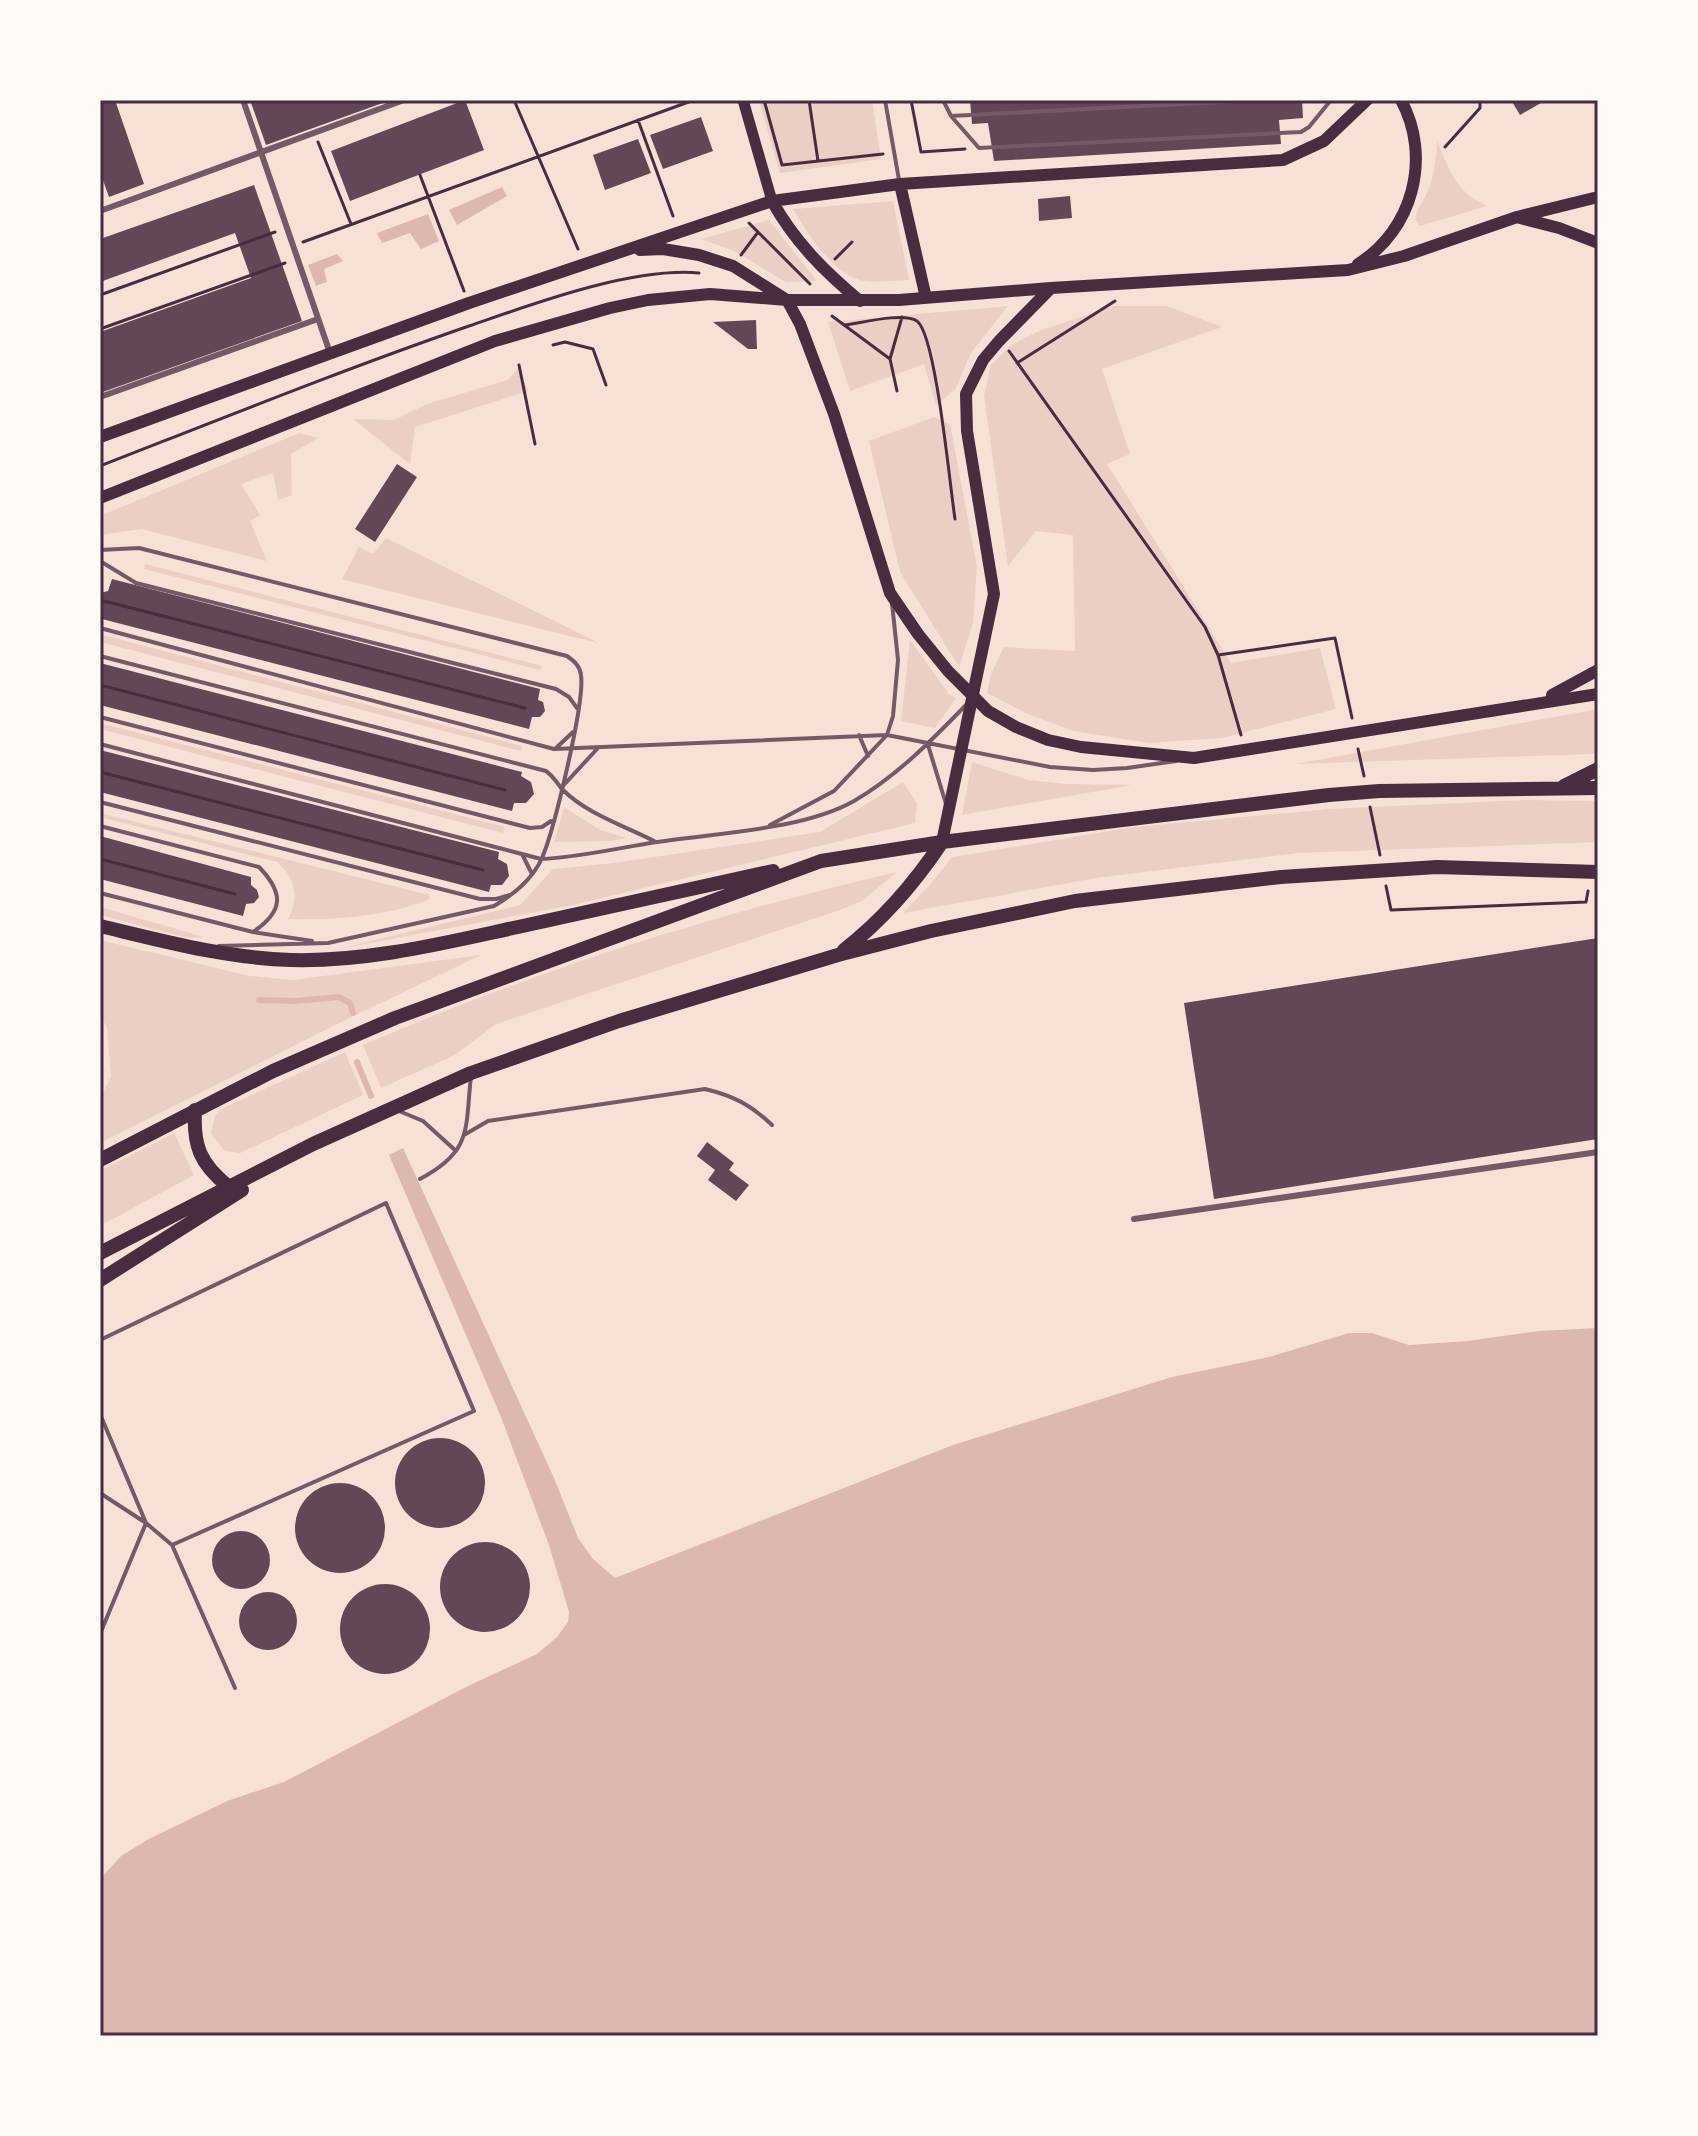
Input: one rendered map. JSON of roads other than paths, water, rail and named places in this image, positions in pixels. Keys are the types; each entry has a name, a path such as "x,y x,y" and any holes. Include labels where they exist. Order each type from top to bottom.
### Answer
{"highway":[{"path":"1560,788 1598,769"},
{"path":"1560,788 1598,781"},
{"path":"100,926 182,946 237,955 292,960 376,955 413,950 821,861 942,842 1329,795 1379,791 1598,788"},
{"path":"838,955 896,904 942,842"},
{"path":"100,1160 273,1071 395,1018 821,861"},
{"path":"100,1253 313,1144 471,1073 619,1021 838,955 931,931 1075,901 1281,877 1437,867 1598,872"},
{"path":"195,1110 194,1132 199,1154 211,1173 229,1187"},
{"path":"100,1280 313,1144"}],"main road":[{"path":"743,100 772,201 802,247 823,271 860,301"},
{"path":"100,437 330,353 772,201 900,184 1283,160 1324,141 1367,100"},
{"path":"1348,270 1370,257 1388,239 1412,195 1416,145 1408,113 1401,100"},
{"path":"900,184 926,298"},
{"path":"100,498 495,341 648,300 710,294 787,300 860,301 1348,270 1404,256 1517,217 1598,197"},
{"path":"1517,217 1598,243"},
{"path":"625,250 663,249 699,255 733,266 787,300 800,324 834,414 890,593 918,634 973,697 988,711 1016,727 1048,740 1081,747 1194,758 1598,694"},
{"path":"942,842 994,594 967,431 966,394 991,350 1051,288"},
{"path":"1530,704 1561,692 1598,670"}],"street":[{"path":"243,100 330,353"},
{"path":"100,211 404,100"},
{"path":"100,397 318,319"},
{"path":"1134,1219 1598,1152"}],"lane":[{"path":"885,100 900,184"},
{"path":"943,100 951,116 979,148 1301,132 1309,127 1331,100"},
{"path":"951,116 1259,100"},
{"path":"100,550 139,548 567,656 577,664 581,676 574,732 553,820 541,859 516,893 494,906 328,943 182,946"},
{"path":"100,561 136,583 556,689 569,697 578,710"},
{"path":"765,828 834,791 887,735 893,716 898,660 890,593"},
{"path":"100,628 554,749 887,735 1050,767 1093,770 1127,768 1194,758"},
{"path":"100,656 546,771 556,778 561,789 589,809 656,842"},
{"path":"100,744 541,859 765,828 827,813 880,784 928,745 973,697"},
{"path":"100,717 530,828 542,827 553,820"},
{"path":"554,749 574,732"},
{"path":"859,735 868,756"},
{"path":"928,745 949,813"},
{"path":"561,789 597,749"},
{"path":"100,802 480,899 496,899 516,893"},
{"path":"100,826 259,867 273,881 278,895 276,909 267,923 253,932"},
{"path":"523,856 532,874"},
{"path":"100,893 253,932 328,943"},
{"path":"420,1179 442,1167 462,1145 471,1073"},
{"path":"464,1135 488,1121 705,1089 734,1096 755,1109 772,1125"},
{"path":"394,1108 423,1121 456,1151"},
{"path":"100,1340 386,1203 474,1411 172,1545"},
{"path":"100,1414 146,1523 100,1634"},
{"path":"100,1493 146,1523 172,1545 235,1688"}],"waterway":[{"path":"259,1000 339,997 350,1003 353,1013"},
{"path":"357,1062 371,1096"}]}
